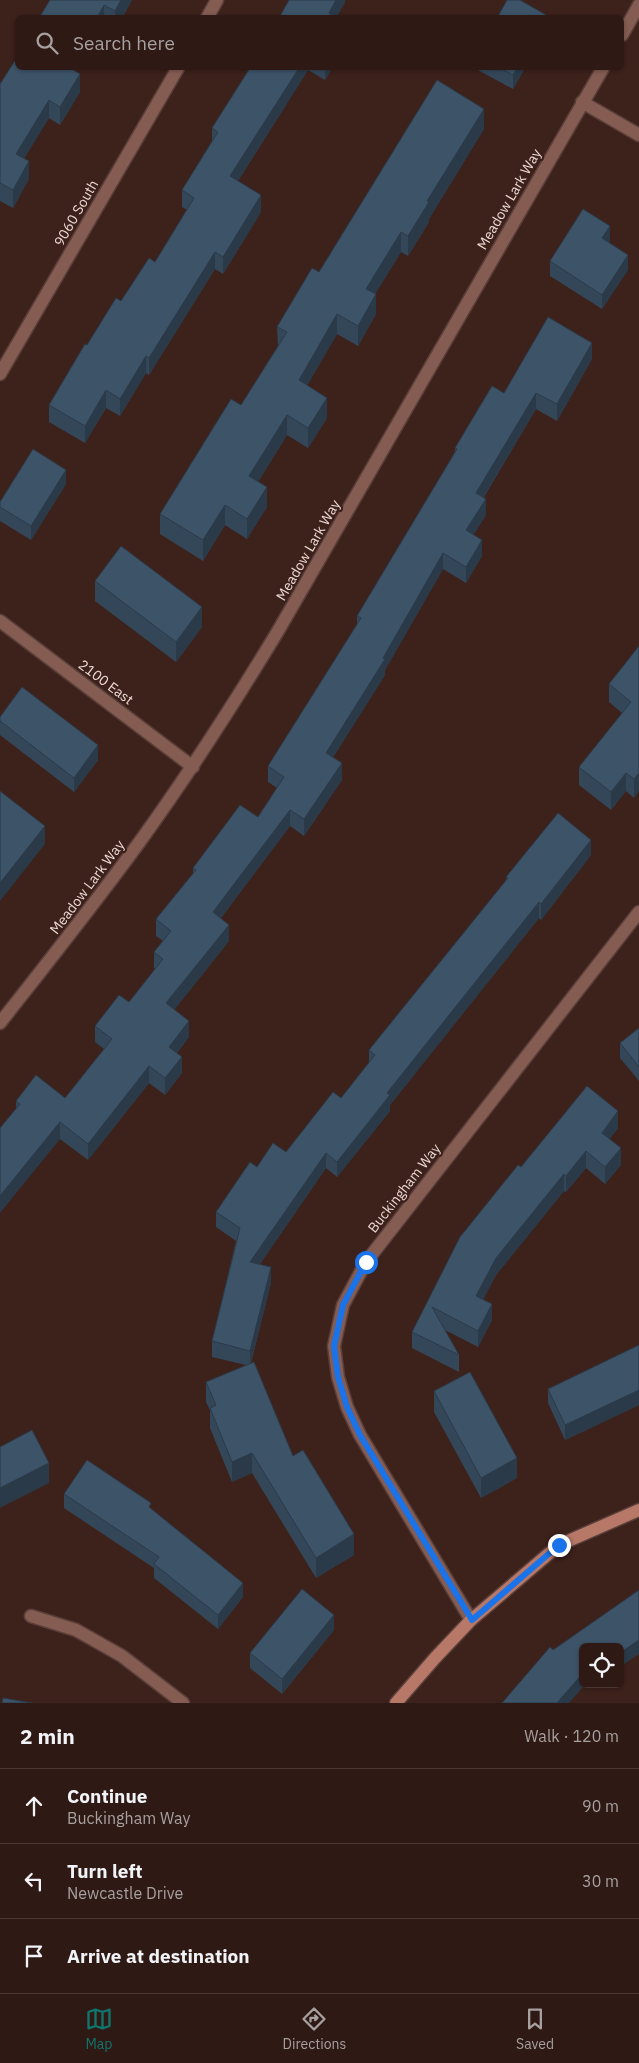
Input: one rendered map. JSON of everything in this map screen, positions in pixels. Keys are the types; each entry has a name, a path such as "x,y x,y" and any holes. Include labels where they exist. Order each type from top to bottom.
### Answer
{"street":[{"path":"209,15 217,0"},
{"path":"624,31 639,5"},
{"name":"9060 South","path":"0,374 177,70"},
{"name":"Meadow Lark Way","path":"0,1022 94,904 193,767 278,631 602,70"},
{"path":"582,102 639,135"},
{"name":"2100 East","path":"0,621 193,767"},
{"name":"Buckingham Way","path":"472,1620 360,1435 347,1407 338,1377 334,1346 343,1305 366,1262 639,912"},
{"path":"396,1703 434,1658 472,1620 559,1545 639,1510"},
{"path":"31,1616 76,1630 122,1656 183,1703"}],"building":[{"path":"50,0 121,0 115,11 104,5 99,15 41,15"},
{"path":"289,0 336,0 329,13 332,15 281,15"},
{"path":"507,0 520,0 546,15 499,15"},
{"path":"15,61 15,70 73,70 80,74 60,107 49,100 16,154 29,161 13,190 0,183 0,84"},
{"path":"249,70 298,70 230,176 261,195 223,257 215,252 149,358 146,356 120,399 106,390 85,426 49,405 85,344 87,345 116,298 121,301 149,258 155,262 194,198 182,190 218,132 212,128"},
{"path":"504,70 516,70 513,75"},
{"path":"437,80 484,109 427,201 429,202 408,236 401,232 366,289 376,294 358,326 337,314 299,380 327,398 308,428 287,415 249,476 267,487 247,519 225,505 203,540 160,514 231,399 241,405 287,332 277,327 312,268 319,272"},
{"path":"583,209 610,226 602,238 628,255 602,295 550,261"},
{"path":"548,317 592,343 557,404 536,393 476,493 486,499 466,530 482,540 466,567 443,553 383,658 385,659 326,753 342,763 304,819 290,810 213,912 229,925 166,1003 189,1021 169,1047 182,1057 165,1078 149,1066 88,1144 60,1122 0,1196 0,1128 20,1104 16,1101 36,1075 65,1098 112,1039 95,1026 119,995 129,1002 163,959 154,952 171,931 156,919 196,870 193,868 240,805 258,817 284,777 268,766 361,618 357,616 457,449 455,448 492,386 504,393"},
{"path":"33,449 66,470 31,526 0,507 0,502"},
{"path":"121,546 202,607 176,642 95,581"},
{"path":"639,646 639,773 634,779 626,773 611,792 579,767 631,702 609,684"},
{"path":"22,687 98,745 74,778 0,721 0,717"},
{"path":"0,791 45,826 0,883"},
{"path":"558,813 591,840 541,904 539,902 387,1093 390,1095 337,1162 326,1153 250,1262 271,1267 250,1351 212,1341 240,1228 216,1212 250,1162 257,1167 273,1143 286,1152 333,1092 341,1098 375,1055 369,1050"},
{"path":"639,1028 639,1067 620,1043"},
{"path":"587,1086 618,1111 602,1133 621,1148 605,1167 586,1151 566,1176 564,1174 496,1258 476,1296 492,1304 478,1331 432,1307 459,1355 412,1332 460,1237 518,1165 521,1167"},
{"path":"639,1345 639,1390 565,1425 548,1389"},
{"path":"254,1362 293,1456 303,1450 354,1534 316,1558 252,1453 232,1462 210,1408 216,1405 206,1382"},
{"path":"470,1372 517,1458 481,1478 434,1391"},
{"path":"32,1430 49,1463 0,1488 0,1447"},
{"path":"87,1460 151,1503 149,1507 243,1583 218,1615 154,1564 159,1557 64,1494"},
{"path":"302,1589 334,1615 282,1679 250,1653"},
{"path":"639,1590 639,1640 624,1650 624,1643 579,1643 579,1678 557,1703 502,1703 550,1647 553,1650"},
{"path":"3,1698 32,1703 2,1703"}],"route":[{"path":"366,1262 343,1305 334,1346 338,1377 347,1407 360,1435 441,1572 472,1620 559,1545"}]}
